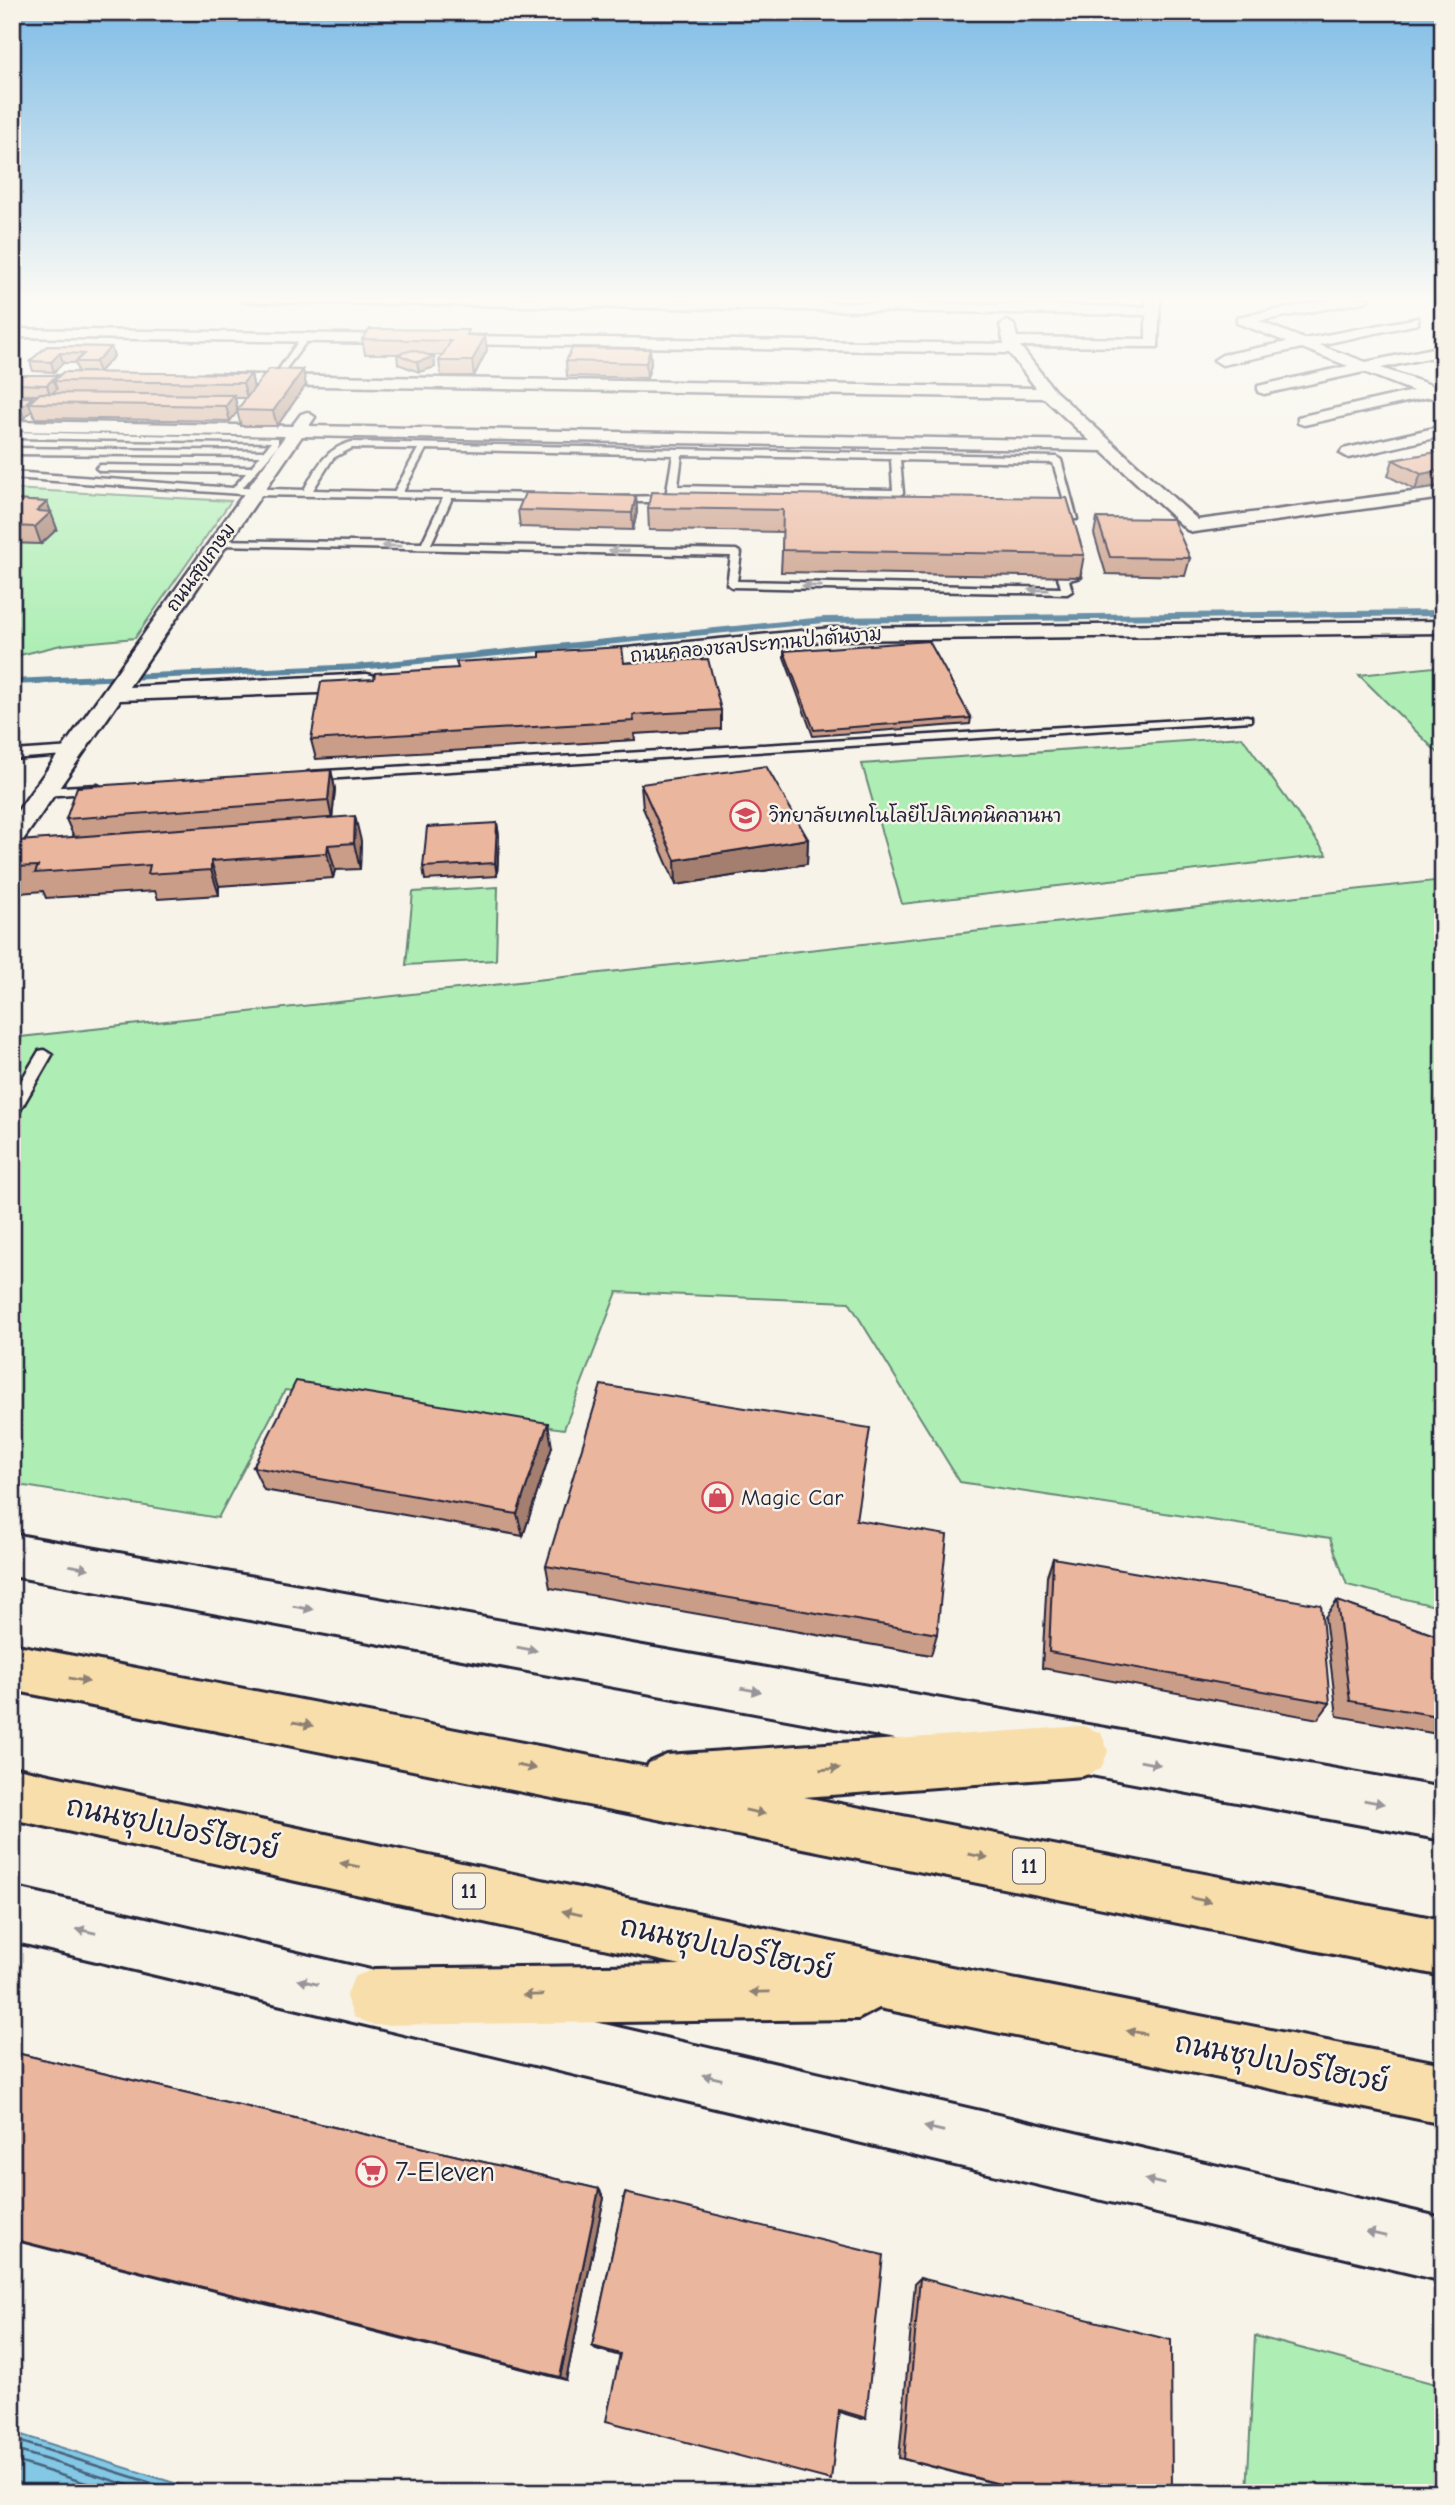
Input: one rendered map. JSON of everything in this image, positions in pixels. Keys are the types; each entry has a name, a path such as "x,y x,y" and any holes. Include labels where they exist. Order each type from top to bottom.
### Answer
{"highway":[{"name":"11","path":"12,1667 1443,1948"},
{"path":"616,1785 1083,1751"},
{"name":"ถนนซุปเปอร์ไฮเวย์","path":"12,1793 926,1990 1443,2094"},
{"path":"374,1997 926,1990"}],"main road":[{"path":"12,1555 1083,1751 1443,1814"},
{"path":"12,1914 1443,2250"}],"street":[{"name":"ถนนสุขเกษม","path":"12,838 214,548 245,491 308,415"},
{"path":"1072,415 1194,526 1443,493"},
{"path":"1304,420 1329,415"},
{"path":"12,426 1105,446"},
{"path":"1349,453 1443,431"},
{"name":"ถนนคลองชลประทานป่าตันงาม","path":"555,662 832,634 1443,627"},
{"path":"112,694 318,686 384,680"}],"lane":[{"path":"12,435 275,440 253,470 245,491"},
{"path":"307,493 332,452 340,447 1057,460 1074,517 1032,516"},
{"path":"397,494 424,447"},
{"path":"12,451 267,454"},
{"path":"597,498 664,500 671,497 678,452"},
{"path":"673,489 898,498 895,457"},
{"path":"12,466 66,467"},
{"path":"93,468 253,470"},
{"path":"12,475 245,491 557,498"},
{"path":"425,547 449,495"},
{"path":"1059,516 1062,528"},
{"path":"214,548 425,547 736,553 732,584 1067,591 1063,578 1076,578 1066,541"},
{"path":"214,548 566,561"},
{"path":"293,777 1247,719"},
{"path":"12,755 72,751"},
{"path":"44,792 113,788"},
{"path":"12,1110 44,1055"}],"green space":[{"path":"12,489 231,501 135,638 61,645 12,657 12,543 41,544 12,517"},
{"path":"1443,666 1443,758 1359,675"},
{"path":"1242,737 1327,855 902,904 862,764"},
{"path":"1443,880 1443,1608 1347,1585 1330,1538 960,1482 849,1302 617,1292 564,1429 285,1390 218,1518 12,1484 12,1038"},
{"path":"498,887 496,960 406,965 413,892"},
{"path":"1255,2336 1443,2386 1443,2493 1247,2493"}],"water":[{"path":"12,2432 206,2493 12,2493"}],"building":[{"path":"1443,451 1443,470 1421,474 1393,460"},
{"path":"651,492 1067,498 1084,555 782,550 783,510 648,508"},
{"path":"525,493 636,496 632,513 518,510"},
{"path":"12,500 47,502 37,511 51,512 35,527 12,526"},
{"path":"1097,518 1173,519 1190,558 1110,557"},
{"path":"929,641 971,718 814,730 784,651"},
{"path":"622,647 624,663 708,659 721,710 633,715 634,721 311,740 321,682 374,679 375,673 458,668 456,662 540,657 540,652"},
{"path":"766,766 808,839 675,860 641,784"},
{"path":"331,770 328,800 66,819 77,787"},
{"path":"355,816 354,843 328,845 327,853 211,861 211,870 148,874 150,865 35,873 38,866 12,867 12,858 19,841"},
{"path":"497,823 495,863 423,867 427,827"},
{"path":"296,1381 548,1423 517,1514 253,1467"},
{"name":"Magic Car","path":"601,1385 870,1428 856,1520 947,1535 937,1634 546,1566"},
{"path":"1053,1558 1321,1605 1330,1703 1049,1652"},
{"path":"1337,1601 1443,1638 1443,1717 1350,1701"},
{"path":"12,2052 599,2189 560,2377 12,2239"},
{"path":"625,2193 883,2255 866,2418 839,2410 831,2480 606,2421 620,2354 592,2346"},
{"path":"920,2278 1171,2340 1172,2493 1034,2493 904,2459"}],"waterway":[{"path":"12,682 359,667 824,620 1443,613"}],"place":[{"name":"วิทยาลัยเทคโนโลยีโปลิเทคนิคลานนา","path":"746,815"},
{"name":"Magic Car","path":"718,1497"},
{"name":"7-Eleven","path":"372,2171"}]}
